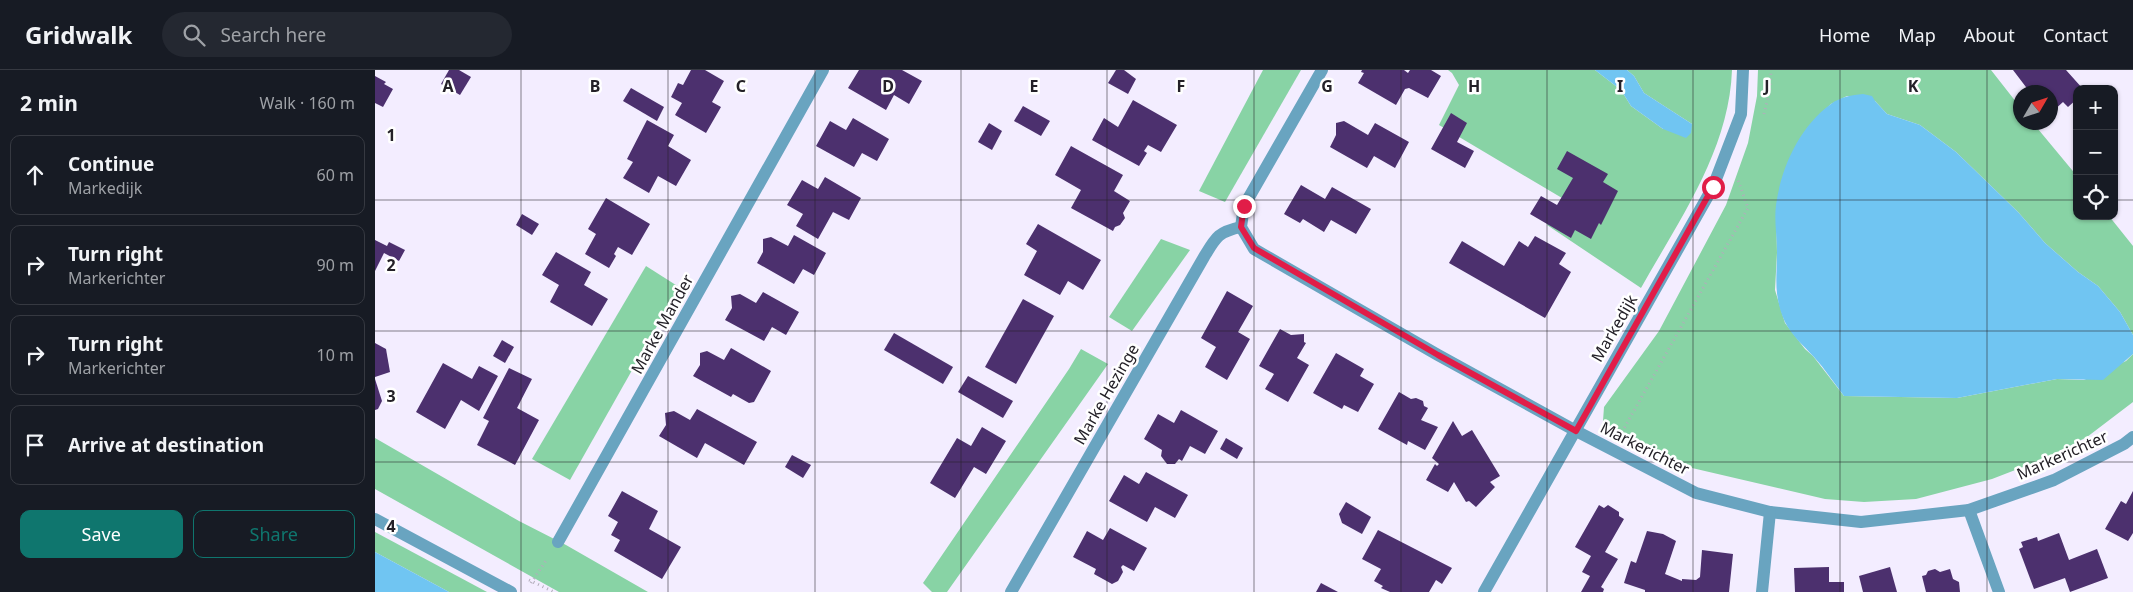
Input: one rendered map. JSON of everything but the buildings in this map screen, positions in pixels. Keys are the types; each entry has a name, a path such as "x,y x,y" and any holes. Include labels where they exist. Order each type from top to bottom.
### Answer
{"street":[{"name":"Marke Mander","path":"558,542 823,70"},
{"path":"1241,227 1244,206 1322,70"},
{"name":"Markedijk","path":"1484,592 1713,187 1741,114 1743,70"},
{"name":"Markerichter","path":"1241,227 1254,248 1438,355 1576,431 1696,493 1770,512 1861,522 1969,510 2054,480 2130,444"},
{"name":"Marke Hezinge","path":"1011,592 1204,257 1216,238 1225,231 1241,227"},
{"path":"1969,510 1999,592"},
{"path":"1762,592 1770,512"},
{"path":"375,519 511,592"}],"path":[{"path":"1761,122 1770,90 1771,70"},
{"path":"1612,449 1748,208 1736,174"},
{"path":"529,586 558,542"}],"green space":[{"path":"1263,70 1301,70 1225,202 1199,191"},
{"path":"1448,70 1595,70 1621,90 1631,106 1663,129 1692,124 1644,93 1634,76 1627,70 1732,70 1729,100 1722,129 1712,157 1686,210 1641,288 1547,225 1562,198 1439,125 1459,85"},
{"path":"1758,70 1991,70 2013,98 2013,130 2039,130 2073,171 2073,220 2112,220 2133,246 2133,335 2120,312 2098,286 2078,272 2045,243 2018,212 1956,152 1920,125 1887,114 1875,101 1847,96 1831,104 1815,119 1776,207 1777,253 1775,290 1785,323 1844,396 1957,398 2057,379 2084,380 2126,361 2133,354 2133,402 2087,437 2046,458 1992,479 1916,499 1864,502 1825,499 1692,468 1611,427 1603,421 1604,407 1659,331 1726,205 1748,143 1757,96"},
{"path":"1161,239 1190,250 1132,331 1109,317"},
{"path":"646,266 679,287 570,480 532,459"},
{"path":"1081,349 1108,364 947,592 932,592 923,583"},
{"path":"375,438 519,521 566,545 648,592 559,592 375,489"},
{"path":"375,532 487,592 449,592 375,552"}],"water":[{"path":"1595,70 1627,70 1634,76 1644,93 1692,124 1691,133 1686,138 1663,129 1631,106 1621,90"},
{"path":"1863,94 1872,96 1887,114 1920,125 1956,152 2018,212 2045,243 2078,272 2098,286 2120,312 2133,335 2133,354 2103,380 2057,379 1957,398 1844,396 1818,362 1791,332 1781,312 1777,295 1775,211 1778,191 1787,163 1793,149 1810,124 1820,113 1838,100"},
{"path":"375,552 449,592 375,592"}],"route":[{"path":"1244,206 1241,227 1254,248 1438,355 1576,431 1585,411 1713,187"}]}
